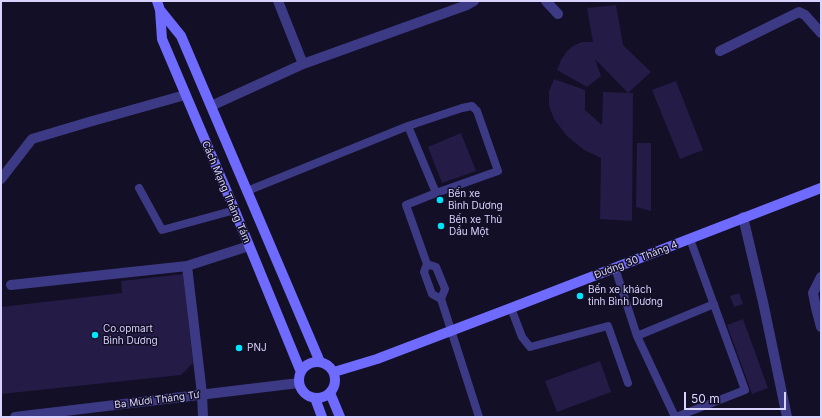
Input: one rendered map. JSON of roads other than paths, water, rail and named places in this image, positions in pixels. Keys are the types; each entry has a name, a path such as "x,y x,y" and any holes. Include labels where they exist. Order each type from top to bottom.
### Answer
{"main road":[{"name":"Cách Mạng Tháng Tám","path":"158,5 162,39 235,210 301,372"},
{"name":"Cách Mạng Tháng Tám","path":"158,5 181,36 320,362"},
{"name":"Đường 30 Tháng 4","path":"451,330 821,188"},
{"path":"334,372 377,359 451,330"},
{"path":"315,362 320,362 326,364 334,372 336,383 334,389 326,397 320,399 304,393 299,383 301,372 305,367 315,362"},
{"path":"330,393 340,417"},
{"path":"314,398 322,417"}],"street":[{"path":"278,1 303,64"},
{"path":"211,106 303,64 467,5 474,1"},
{"path":"546,1 558,14"},
{"path":"720,51 799,12 805,15 821,33"},
{"path":"1,179 32,139 185,95"},
{"path":"743,218 763,302 787,417"},
{"path":"12,285 187,266 249,246"},
{"path":"187,266 202,394 203,417"},
{"path":"821,277 813,293 821,327"},
{"name":"Ba Mươi Tháng Tư","path":"15,417 299,383"}],"lane":[{"path":"247,191 408,126 472,106 477,111 498,171 406,205 427,264 424,272 432,294 441,299"},
{"path":"408,126 436,193"},
{"path":"138,188 162,230 235,210"},
{"path":"615,268 637,336 676,417 745,390 690,239"},
{"path":"427,264 436,267 445,289 441,299 479,417"},
{"path":"637,336 714,304"},
{"path":"511,308 522,337 530,347 608,326 628,383"}],"place":[{"name":"Bến xe Bình Dương","path":"440,200"},
{"name":"Bến xe Thủ Dầu Một","path":"441,226"},
{"name":"Bến xe khách tỉnh Bình Dương","path":"580,296"},
{"name":"Co.opmart Bình Dương","path":"95,335"},
{"name":"PNJ","path":"239,348"}]}
